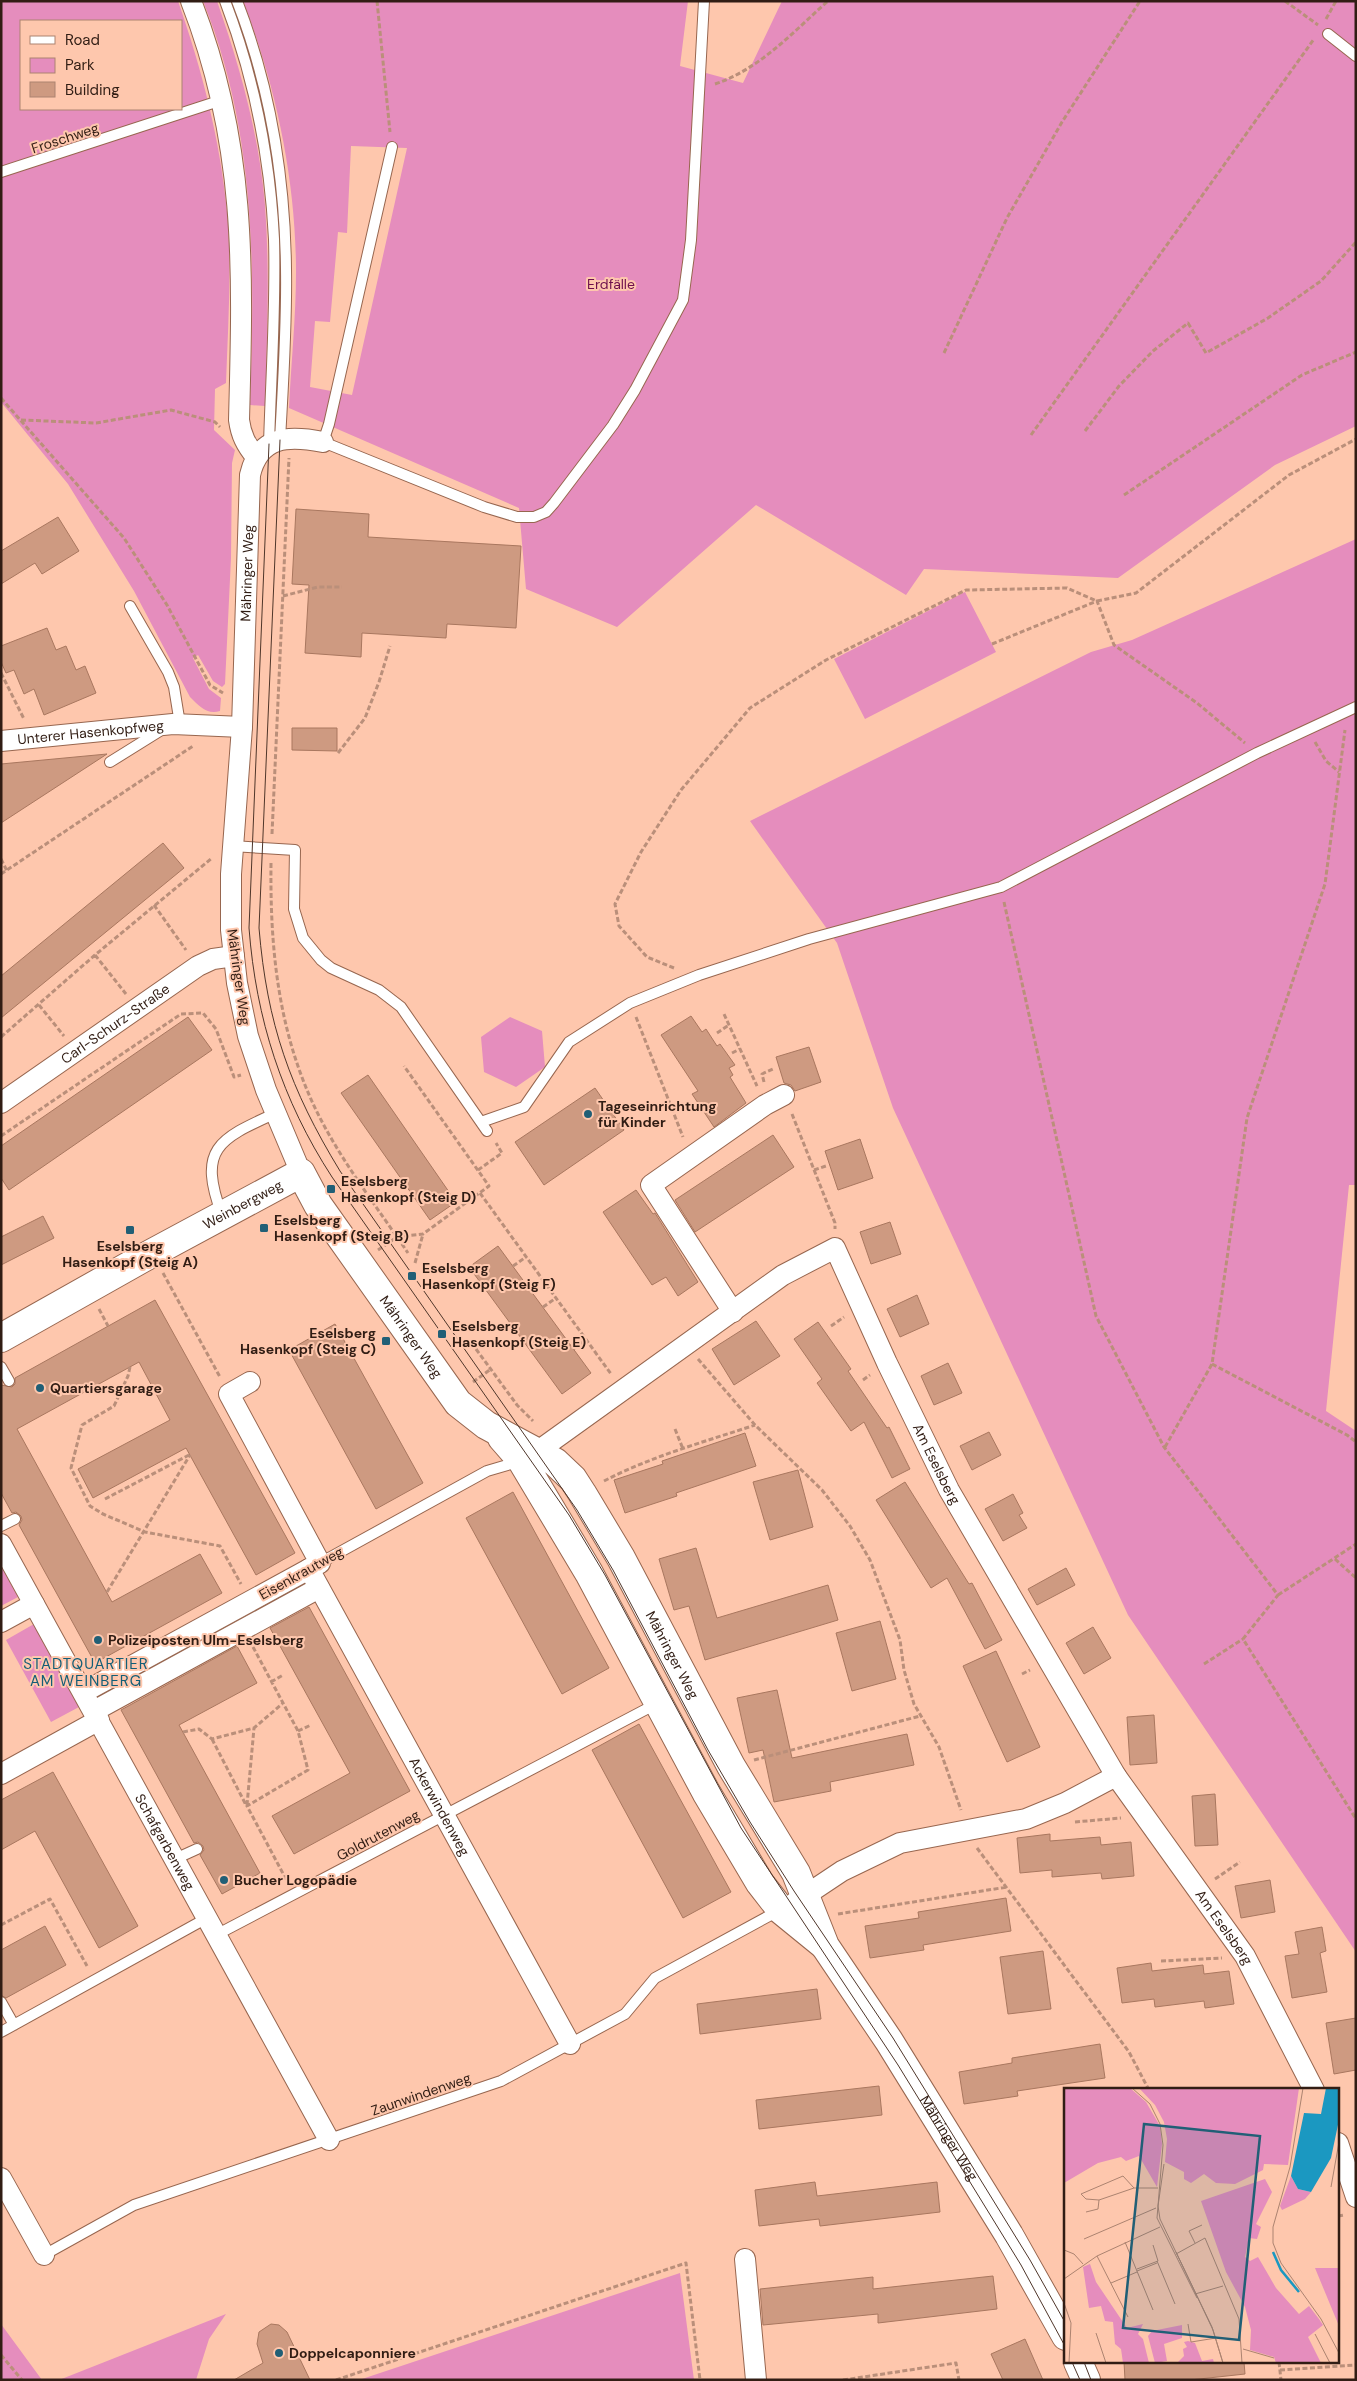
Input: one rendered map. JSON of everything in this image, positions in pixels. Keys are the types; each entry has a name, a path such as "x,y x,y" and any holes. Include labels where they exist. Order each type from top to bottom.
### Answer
{"street":[{"path":"191,1 212,63 222,100 236,174 242,256 239,420 241,433 246,444 268,447 296,438 322,442"},
{"name":"Mähringer Weg","path":"268,447 249,484 242,727 225,850 234,956 248,1036 301,1174 318,1205 464,1409 508,1443 538,1451 564,1469 582,1494 621,1558 731,1766 796,1873 825,1946 889,2041 1009,2235 1064,2332"},
{"name":"Unterer Hasenkopfweg","path":"1,742 176,724 242,727"},
{"name":"Carl-Schurz-Straße","path":"1,1103 198,966 213,959 234,956"},
{"path":"733,1312 652,1185 691,1156 766,1105 784,1095"},
{"name":"Weinbergweg","path":"1,1338 222,1215 301,1174"},
{"path":"538,1451 783,1275 835,1248"},
{"name":"Am Eselsberg","path":"835,1248 887,1363 949,1490 1116,1776 1245,1956 1313,2088"},
{"path":"229,1394 250,1382"},
{"name":"Ackerwindenweg","path":"229,1394 314,1566 319,1588 570,2044"},
{"name":"Mähringer Weg","path":"538,1451 589,1573 735,1842 760,1883 781,1910 825,1946"},
{"name":"Schafgarbenweg","path":"1,1544 329,2140"},
{"name":"Eisenkrautweg","path":"84,1692 314,1566"},
{"name":"Eisenkrautweg","path":"1,1774 244,1629 319,1588"},
{"path":"1,1622 34,1604"},
{"path":"781,1910 842,1871 880,1852 921,1838 1026,1819 1065,1804 1116,1776"},
{"path":"1340,2149 1356,2198"},
{"path":"1,2178 44,2255"},
{"path":"745,2259 756,2380"},
{"path":"1079,2364 1086,2380"}],"lane":[{"path":"225,1 239,41 253,94 269,182 274,239 274,288 268,447"},
{"path":"237,1 264,90 281,189 285,238 286,306 268,447"},
{"path":"392,147 329,424 322,442 498,511 517,517 534,517 546,512 613,425 653,360 683,300 691,240 704,1"},
{"path":"1325,31 1356,56"},
{"name":"Froschweg","path":"1,172 222,100"},
{"name":"Unterer Hasenkopfweg","path":"130,606 168,672 174,687 176,724"},
{"path":"481,1122 524,1107 569,1042 630,1002 699,975 809,939 1001,887 1257,753 1352,709"},
{"path":"110,762 176,724"},
{"path":"225,850 295,850 294,909 303,938 321,960 331,968 379,990 402,1007 487,1131"},
{"path":"222,1215 211,1179 215,1153 225,1139 234,1133 276,1113"},
{"path":"1,1367 9,1381"},
{"name":"Eisenkrautweg","path":"314,1566 487,1471 538,1451"},
{"path":"1,1526 15,1519"},
{"name":"Goldrutenweg","path":"1,2032 212,1927 294,1894 659,1703"},
{"path":"175,1859 197,1848"},
{"name":"Zaunwindenweg","path":"44,2255 134,2205 501,2081 625,2014 655,1978 781,1910"},
{"path":"1,2002 14,2025"}],"path":[{"path":"377,1 392,147"},
{"path":"700,89 731,78 755,66 828,1"},
{"path":"944,353 1007,218 1062,122 1140,1"},
{"path":"1285,1 1325,31"},
{"path":"1031,435 1325,31 1336,1"},
{"path":"1085,430 1119,386 1153,351 1188,323 1206,353 1268,318 1321,281 1356,242"},
{"path":"1124,495 1302,376 1356,352"},
{"path":"1,398 124,538 167,605 210,684 220,692 226,693"},
{"path":"20,420 96,423 172,410 215,422 222,428"},
{"path":"992,644 1097,601 1136,592 1289,475 1356,439"},
{"path":"283,596 318,587 342,587"},
{"path":"699,975 682,972 647,957 619,926 614,904 640,852 681,790 750,708 826,660 966,590 1067,588 1097,601 1114,645 1197,703 1257,753"},
{"path":"338,753 365,718 390,646"},
{"path":"1,673 17,707"},
{"path":"1164,1447 1212,1364 1247,1118 1325,884 1340,772 1352,709"},
{"path":"1308,730 1326,761 1340,772"},
{"path":"1,874 199,743"},
{"path":"1,1037 95,955 225,850"},
{"path":"1,859 6,871"},
{"path":"1001,887 1096,1316 1164,1447 1278,1595"},
{"path":"154,906 198,966"},
{"path":"95,955 137,1008"},
{"path":"630,1002 691,1156"},
{"path":"39,1004 76,1052"},
{"path":"1,1136 181,1014 203,1013 216,1029 234,1077 244,1074"},
{"path":"724,1014 766,1105"},
{"path":"717,1033 729,1025"},
{"path":"732,1053 740,1049"},
{"path":"374,1254 397,1237 423,1234 489,1186 404,1066"},
{"path":"784,1095 834,1222 835,1248"},
{"path":"478,1170 502,1153 487,1131"},
{"path":"814,1170 826,1166"},
{"path":"480,1193 624,1391"},
{"path":"415,1263 423,1234"},
{"path":"513,1266 526,1257"},
{"path":"173,1291 229,1394"},
{"path":"543,1307 556,1298"},
{"path":"574,1349 586,1340"},
{"path":"686,1345 755,1425 822,1490 850,1526 870,1560 900,1640 908,1690 920,1716 939,1747 974,1845 1008,1887 1129,2052 1148,2088"},
{"path":"476,1349 517,1406 538,1451"},
{"path":"1212,1364 1347,1435 1356,1442"},
{"path":"130,1367 128,1376 114,1406 82,1426 71,1468 90,1506 103,1514 145,1532 220,1546 250,1601"},
{"path":"582,1494 624,1471 683,1448 755,1425"},
{"path":"675,1429 683,1448"},
{"path":"105,1498 190,1455 107,1592"},
{"path":"1204,1664 1244,1639 1278,1595 1356,1544"},
{"path":"1335,1559 1356,1578"},
{"path":"244,1629 282,1704 298,1731 308,1770 247,1806"},
{"path":"1244,1639 1356,1819"},
{"path":"271,1682 283,1675"},
{"path":"212,1739 254,1728 282,1704"},
{"path":"731,1766 920,1716"},
{"path":"298,1731 311,1724"},
{"path":"247,1806 254,1728"},
{"path":"184,1732 199,1729 212,1739 294,1894"},
{"path":"1070,1823 1144,1815"},
{"path":"1198,1890 1240,1862"},
{"path":"831,1918 841,1912 1008,1887"},
{"path":"1,1925 50,1899 82,1957"},
{"path":"1161,1961 1245,1956"},
{"path":"336,2380 686,2263 700,2380"},
{"path":"1,2355 22,2380"},
{"path":"844,2380 956,2363 959,2380"},
{"path":"1279,2364 1281,2380"},
{"path":"1280,2370 1356,2365"}],"green space":[{"path":"1,1 178,1 209,105 220,158 227,212 229,297 226,383 215,389 214,430 235,450 232,463 231,558 225,684 222,687 213,681 198,655 193,658 209,689 221,698 220,711 207,711 190,697 134,591 68,484 1,402"},
{"path":"203,1 217,1 241,76 258,152 265,205 267,255 268,306 265,406 250,405 252,353 251,251 248,200 242,150 233,100 220,50"},
{"name":"Erdfälle","path":"243,1 688,1 680,66 743,83 782,1 1356,1 1356,426 1275,465 1118,578 924,569 906,595 756,505 617,627 526,589 519,508 289,408 296,289 292,203 282,134 255,33","holes":["351,146 407,148 352,395 310,387 315,321 330,322 338,232 347,233"]},
{"path":"1356,539 1356,1185 1349,1185 1326,1411 1356,1431 1356,1952 1128,1615 893,1108 837,943 750,821 1091,652 1132,640"},
{"path":"965,592 996,652 865,719 834,659"},
{"path":"510,1017 542,1031 545,1067 516,1087 484,1072 481,1037"},
{"path":"1,1566 18,1597 1,1606"},
{"path":"34,1624 79,1707 51,1722 6,1640"},
{"path":"680,2273 694,2380 359,2380"},
{"path":"226,2314 209,2339 196,2380 59,2380"},
{"path":"1,2324 42,2380 1,2380"}],"building":[{"path":"296,509 369,514 368,537 521,546 516,628 447,624 446,638 362,633 361,657 305,653 309,585 292,584"},
{"path":"58,517 79,551 42,574 35,563 1,584 1,551"},
{"path":"47,628 56,650 66,646 76,670 85,666 96,693 44,715 34,689 24,694 14,670 6,673 1,662 1,646"},
{"path":"292,728 337,728 337,751 292,750"},
{"path":"107,754 1,823 1,764"},
{"path":"163,843 184,868 1,1018 1,976"},
{"path":"691,1016 702,1032 706,1029 717,1046 720,1044 735,1065 729,1068 733,1075 730,1077 746,1103 714,1127 692,1094 698,1091 661,1035"},
{"path":"188,1017 212,1050 9,1190 1,1178 1,1146"},
{"path":"809,1047 821,1082 795,1091 791,1085 784,1083 776,1057"},
{"path":"368,1075 456,1202 430,1220 341,1093"},
{"path":"595,1088 624,1130 544,1185 515,1142"},
{"path":"773,1135 794,1167 695,1232 675,1200"},
{"path":"860,1139 873,1178 838,1190 825,1151"},
{"path":"636,1190 653,1214 655,1213 698,1282 678,1296 666,1277 652,1285 603,1212"},
{"path":"43,1216 54,1238 1,1265 1,1237"},
{"path":"890,1222 901,1254 871,1264 860,1232"},
{"path":"498,1246 591,1373 562,1394 469,1267"},
{"path":"917,1295 929,1324 900,1337 887,1309"},
{"path":"155,1300 295,1553 256,1575 186,1448 93,1498 78,1469 170,1420 139,1362 17,1429 112,1602 200,1554 222,1593 95,1663 19,1525 22,1520 21,1516 16,1512 12,1513 1,1493 1,1385 12,1387 15,1384 15,1378"},
{"path":"756,1321 780,1356 734,1385 712,1349"},
{"path":"818,1322 851,1369 848,1371 887,1428 889,1427 910,1469 892,1478 864,1422 851,1431 817,1383 822,1379 794,1339"},
{"path":"335,1324 423,1483 376,1509 289,1350"},
{"path":"948,1363 962,1393 934,1405 921,1376"},
{"path":"989,1432 1001,1455 972,1470 960,1446"},
{"path":"745,1433 756,1466 676,1493 677,1496 625,1513 614,1480 663,1464 662,1461"},
{"path":"798,1470 813,1527 770,1540 753,1482"},
{"path":"905,1482 969,1584 972,1583 1002,1640 985,1649 947,1578 931,1588 876,1500"},
{"path":"513,1492 609,1668 562,1694 466,1518"},
{"path":"1013,1494 1023,1513 1019,1515 1027,1528 1003,1541 985,1509"},
{"path":"696,1548 717,1618 828,1585 838,1620 705,1660 689,1606 674,1610 659,1559"},
{"path":"1066,1568 1075,1585 1037,1605 1028,1589"},
{"path":"309,1607 410,1791 294,1854 272,1816 350,1773 270,1628"},
{"path":"880,1621 896,1679 852,1691 836,1633"},
{"path":"1093,1627 1111,1658 1084,1674 1066,1643"},
{"path":"237,1646 257,1683 179,1725 260,1873 222,1894 200,1855 204,1850 203,1846 198,1842 194,1843 121,1710"},
{"path":"996,1651 1040,1747 1007,1762 963,1666"},
{"path":"777,1690 792,1758 907,1734 914,1765 830,1782 831,1791 774,1802 763,1750 749,1753 737,1698"},
{"path":"1154,1715 1157,1763 1130,1765 1127,1717"},
{"path":"639,1724 731,1892 683,1918 592,1750"},
{"path":"53,1772 138,1926 99,1948 35,1831 1,1850 1,1800"},
{"path":"1215,1794 1218,1845 1195,1846 1192,1796"},
{"path":"1050,1834 1050,1841 1100,1837 1101,1845 1131,1842 1134,1876 1102,1879 1101,1873 1052,1877 1052,1870 1020,1873 1017,1838"},
{"path":"1270,1880 1275,1912 1241,1918 1235,1886"},
{"path":"1006,1898 1011,1931 923,1945 924,1950 870,1958 865,1926 919,1918 918,1912"},
{"path":"45,1926 66,1965 6,1998 1,1995 1,1950"},
{"path":"1322,1927 1326,1951 1320,1953 1327,1992 1292,1998 1285,1956 1299,1954 1295,1932"},
{"path":"1043,1951 1051,2009 1008,2014 1000,1957"},
{"path":"1151,1963 1152,1971 1203,1965 1204,1974 1229,1971 1234,2004 1205,2008 1204,2001 1155,2007 1154,1999 1122,2003 1117,1968"},
{"path":"817,1989 821,2019 700,2034 697,2004"},
{"path":"1356,2018 1356,2070 1334,2074 1326,2023"},
{"path":"1100,2044 1105,2078 1017,2091 1018,2096 964,2104 959,2072 1012,2063 1012,2058"},
{"path":"879,2086 882,2115 759,2129 756,2100"},
{"path":"815,2182 817,2196 937,2182 940,2212 820,2226 819,2219 759,2226 755,2190"},
{"path":"993,2276 997,2309 878,2323 878,2314 763,2325 760,2289 873,2277 873,2289"},
{"name":"Doppelcaponniere","path":"271,2324 279,2325 287,2332 310,2380 234,2380 263,2363 257,2344 259,2332"},
{"path":"1025,2339 1043,2380 1003,2380 991,2354"},
{"path":"1124,2364 1244,2364 1245,2374 1190,2380 1125,2380"}],"tram line":[{"path":"280,440 259,928 268,995 275,1025 284,1055 307,1112 340,1171 577,1510 613,1570 708,1750 750,1822 893,2038 1030,2260 1064,2320"},
{"path":"269,444 249,928 258,994 265,1026 274,1058 286,1088 314,1148 332,1177 569,1515 605,1575 741,1828 898,2065 1021,2265 1064,2344"},
{"path":"1073,2364 1080,2380"},
{"path":"1085,2364 1091,2380"}],"place":[{"name":"Tageseinrichtung für Kinder","path":"588,1114"},
{"name":"Eselsberg Hasenkopf (Steig D)","path":"331,1189"},
{"name":"Eselsberg Hasenkopf (Steig B)","path":"264,1228"},
{"name":"Eselsberg Hasenkopf (Steig A)","path":"130,1230"},
{"name":"Eselsberg Hasenkopf (Steig F)","path":"412,1276"},
{"name":"Eselsberg Hasenkopf (Steig E)","path":"442,1334"},
{"name":"Eselsberg Hasenkopf (Steig C)","path":"386,1341"},
{"name":"Quartiersgarage","path":"40,1388"},
{"name":"Polizeiposten Ulm-Eselsberg","path":"98,1640"},
{"name":"Bucher Logopädie","path":"224,1880"},
{"name":"Doppelcaponniere","path":"279,2353"}],"district":[{"name":"STADTQUARTIER AM WEINBERG","path":"86,1672"}]}
